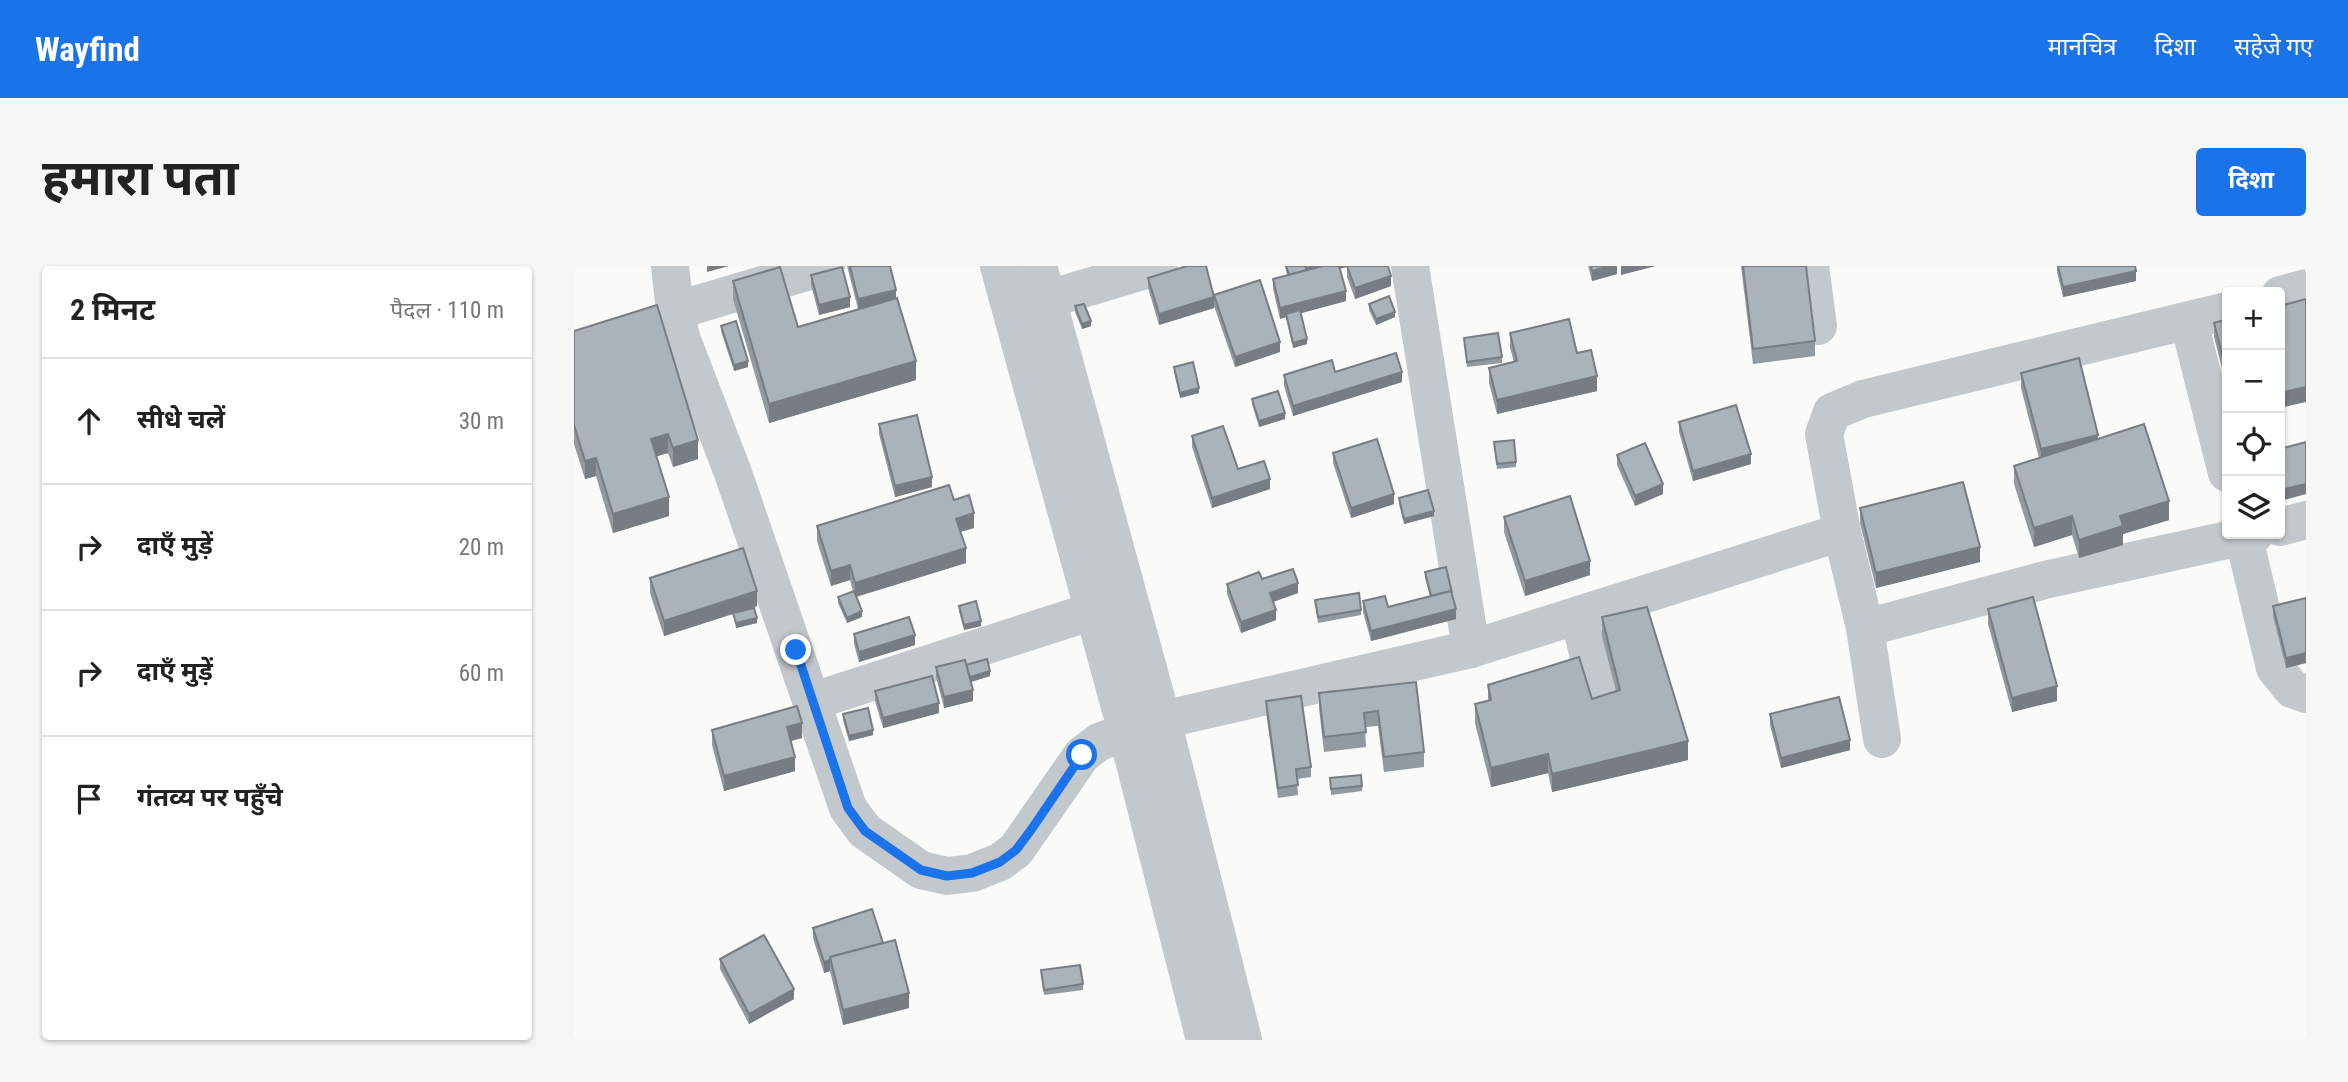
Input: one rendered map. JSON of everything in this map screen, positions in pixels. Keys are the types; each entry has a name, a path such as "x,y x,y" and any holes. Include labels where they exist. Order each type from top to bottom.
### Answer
{"street":[{"path":"670,266 675,311 682,340 733,473 848,808 865,831 921,870 947,876 1000,862 1016,850 1082,755 1100,742 1127,732"},
{"path":"675,311 826,266"},
{"path":"999,266 1127,732 1205,1040"},
{"path":"1013,310 1044,283 1159,266"},
{"path":"1410,266 1471,649"},
{"path":"1810,266 1818,326"},
{"path":"1044,283 1162,720 1244,1040"},
{"path":"2285,294 2306,288"},
{"path":"1882,739 1865,628 1842,532 1824,434 1832,412 1863,399 2222,312"},
{"path":"2189,322 2222,452"},
{"path":"2285,526 2306,520"},
{"path":"1162,720 1471,649 1842,532"},
{"path":"1865,628 2049,579 2229,539"},
{"path":"2248,539 2275,668 2292,689 2306,694"},
{"path":"813,701 1093,611"},
{"path":"1552,674 1594,678 1579,615"}],"building":[{"path":"850,266 890,266 896,290 858,299"},
{"path":"1187,266 1206,266 1214,297 1159,314 1148,278"},
{"path":"1286,266 1305,266 1307,270 1289,275"},
{"path":"1323,266 1339,266 1346,291 1280,308 1273,279"},
{"path":"1347,266 1388,266 1391,276 1355,288"},
{"path":"1591,266 1609,266 1592,271"},
{"path":"1743,266 1806,266 1815,341 1753,349"},
{"path":"2058,266 2135,266 2136,271 2063,287"},
{"path":"780,267 798,327 897,298 916,361 769,404 733,281"},
{"path":"842,267 850,297 819,305 811,275"},
{"path":"1260,280 1280,342 1235,357 1214,295"},
{"path":"1389,296 1395,312 1376,319 1369,304"},
{"path":"2306,299 2306,387 2285,392 2285,350 2285,305"},
{"path":"1084,304 1091,321 1082,324 1075,306"},
{"path":"657,305 698,440 673,448 668,434 651,439 669,497 613,514 596,458 585,461 574,425 574,331"},
{"path":"1300,310 1307,339 1293,343 1286,314"},
{"path":"1569,319 1577,353 1591,350 1597,376 1497,400 1489,368 1517,361 1510,333"},
{"path":"736,321 748,361 734,365 721,326"},
{"path":"2222,321 2222,354 2214,323"},
{"path":"1498,333 1502,357 1467,362 1464,338"},
{"path":"1396,353 1402,372 1293,406 1284,375 1332,360 1335,372"},
{"path":"2079,358 2098,435 2041,449 2021,373"},
{"path":"1193,362 1199,388 1180,393 1174,367"},
{"path":"1278,391 1285,413 1259,421 1252,399"},
{"path":"1736,405 1751,454 1693,471 1679,422"},
{"path":"917,415 932,477 895,486 879,424"},
{"path":"2144,424 2169,501 2120,516 2123,526 2079,540 2072,516 2034,528 2014,466"},
{"path":"1223,426 1238,469 1264,461 1270,479 1212,498 1192,436"},
{"path":"1377,439 1394,494 1351,508 1333,453"},
{"path":"1514,440 1516,462 1497,464 1494,442"},
{"path":"2306,442 2306,484 2285,489 2285,448"},
{"path":"1645,443 1663,484 1635,496 1617,455"},
{"path":"1963,482 1980,547 1876,573 1860,508"},
{"path":"949,485 954,500 969,495 974,513 956,519 966,548 855,583 850,565 831,571 817,526"},
{"path":"1428,490 1434,511 1404,519 1399,498"},
{"path":"1570,496 1590,561 1525,581 1504,517"},
{"path":"743,548 757,591 664,621 650,578"},
{"path":"1446,567 1452,593 1451,591 1431,596 1425,572"},
{"path":"1293,569 1298,583 1270,593 1276,610 1241,622 1227,584 1259,572 1262,579"},
{"path":"854,591 862,611 847,618 838,597"},
{"path":"1451,591 1456,609 1371,631 1363,601 1385,596 1388,607"},
{"path":"1359,593 1361,610 1318,617 1315,600"},
{"path":"2033,597 2057,686 2012,698 1988,609"},
{"path":"2306,598 2306,653 2286,658 2273,606"},
{"path":"976,601 981,621 964,625 959,606"},
{"path":"1647,607 1688,741 1552,774 1548,754 1491,768 1475,704 1491,700 1488,685 1579,657 1592,699 1620,690 1602,617"},
{"path":"754,608 757,618 736,623 733,613"},
{"path":"909,617 915,635 859,652 854,634"},
{"path":"987,659 990,671 970,677 966,665"},
{"path":"965,660 973,690 944,697 936,667"},
{"path":"932,676 939,703 883,718 875,691"},
{"path":"1416,682 1424,752 1384,757 1378,711 1364,713 1366,732 1324,737 1319,693"},
{"path":"1301,696 1311,767 1296,769 1298,785 1278,788 1266,701"},
{"path":"1839,697 1850,740 1781,758 1770,714"},
{"path":"797,706 802,723 787,727 795,757 724,776 712,730"},
{"path":"868,708 873,730 849,736 843,714"},
{"path":"1361,775 1362,786 1331,789 1330,778"},
{"path":"872,909 883,943 830,957 830,960 824,962 813,928"},
{"path":"764,935 794,989 749,1014 720,959"},
{"path":"895,940 909,993 843,1010 830,957"},
{"path":"1080,965 1083,984 1044,990 1041,970"}],"route":[{"path":"796,650 848,808 865,831 921,870 947,876 972,873 1000,862 1016,850 1082,755"}]}
